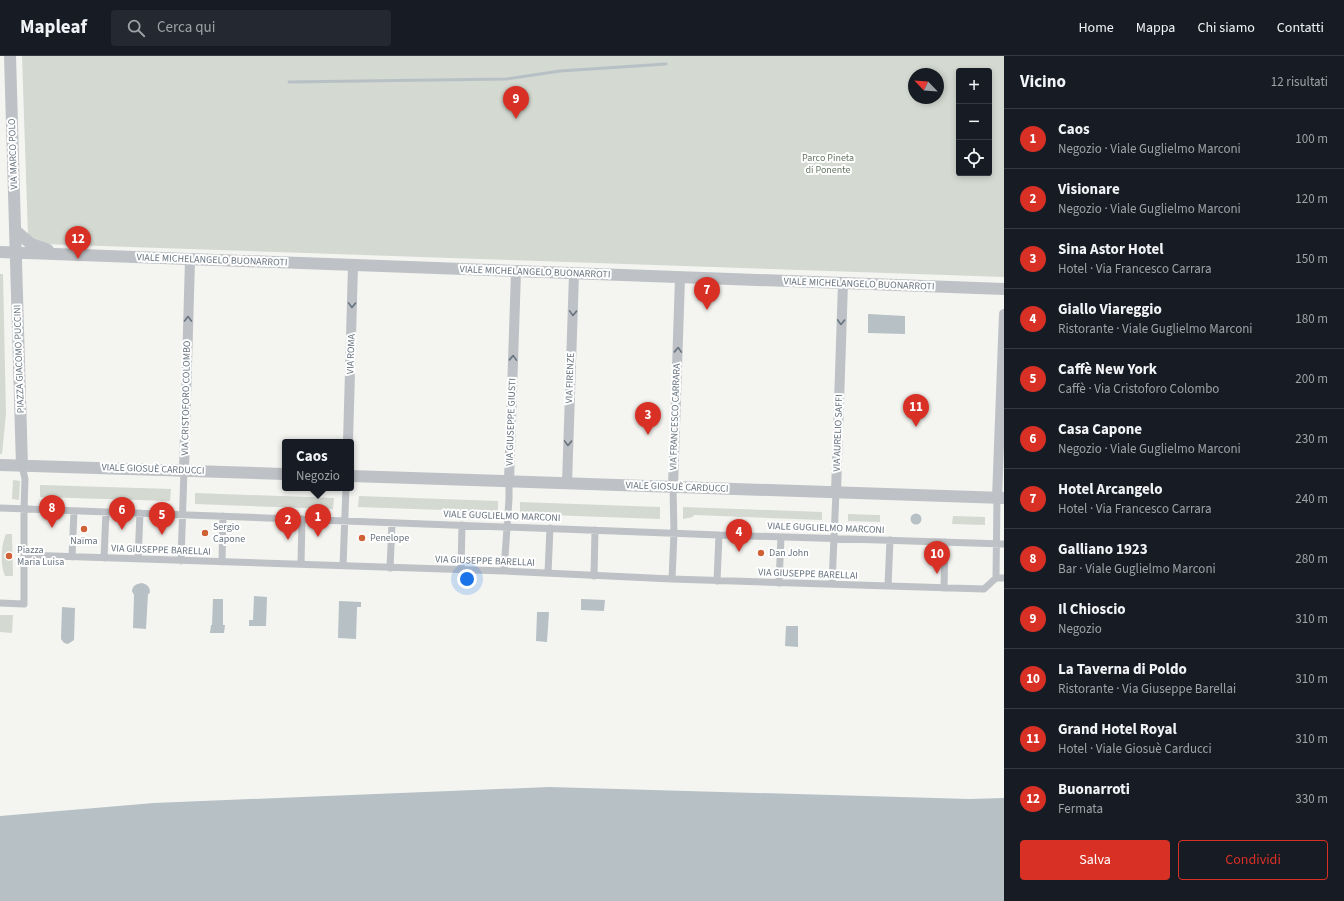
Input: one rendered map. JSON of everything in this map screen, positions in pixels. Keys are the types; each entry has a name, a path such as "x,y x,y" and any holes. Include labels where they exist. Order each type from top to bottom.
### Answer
{"street":[{"name":"VIA MARCO POLO","path":"10,56 16,253"},
{"name":"VIALE MICHELANGELO BUONARROTI","path":"16,231 31,244 67,256"},
{"name":"VIALE MICHELANGELO BUONARROTI","path":"0,252 67,256 1004,289"},
{"name":"PIAZZA GIACOMO PUCCINI","path":"16,253 22,466"},
{"name":"VIA CRISTOFORO COLOMBO","path":"181,561 190,260"},
{"name":"VIA ROMA","path":"348,439 353,266"},
{"name":"VIA GIUSEPPE GIUSTI","path":"504,571 509,481 516,272"},
{"name":"VIA FIRENZE","path":"567,483 574,274"},
{"name":"VIA FRANCESCO CARRARA","path":"672,579 674,533 673,487 680,278"},
{"name":"VIA AURELIO SAFFI","path":"832,584 843,283"},
{"path":"1004,314 1000,544 996,578 1004,578"},
{"name":"VIALE GIOSUÈ CARDUCCI","path":"0,465 282,474"},
{"path":"0,603 24,604 25,479 22,466"},
{"name":"VIALE GIOSUÈ CARDUCCI","path":"354,476 1001,498"},
{"path":"343,566 346,491"},
{"name":"VIALE GUGLIELMO MARCONI","path":"0,508 1000,544"},
{"path":"72,557 74,511"},
{"path":"104,558 106,512"},
{"path":"138,559 140,513"},
{"path":"222,562 223,516"},
{"path":"301,564 302,520"},
{"path":"390,568 392,523"},
{"path":"461,570 462,525"},
{"path":"548,573 550,528"},
{"path":"594,576 595,530"},
{"path":"717,581 719,535"},
{"path":"779,583 781,537"},
{"path":"888,586 890,540"},
{"path":"944,588 945,542"},
{"name":"VIA GIUSEPPE BARELLAI","path":"24,555 504,571 717,581 984,589 996,578"}],"green space":[{"name":"Parco Pineta di Ponente","path":"22,56 1004,56 1004,277 42,244 28,236"},
{"path":"0,274 3,274 6,414 2,454 0,454"},
{"path":"13,480 20,481 19,500 12,499"},
{"path":"40,485 171,489 170,501 40,497"},
{"path":"195,493 334,498 333,509 195,504"},
{"path":"359,496 498,501 498,512 358,507"},
{"path":"520,502 660,507 660,519 520,514"},
{"path":"683,507 822,512 822,520 694,515 693,517 683,519"},
{"path":"848,514 880,515 880,522 848,521"},
{"path":"953,516 985,517 985,525 952,524"},
{"path":"6,534 12,534 13,576 5,576 2,567 2,549"},
{"path":"0,615 13,615 12,633 0,632"}],"shaded area":[{"path":"868,314 905,316 905,334 868,333"},
{"path":"916,513 920,515 922,519 920,523 916,525 912,523 910,519 912,515"},
{"path":"142,583 148,586 150,591 148,594 146,629 133,628 134,595 132,591 135,585"},
{"path":"254,596 267,597 266,626 249,626 249,620 253,620"},
{"path":"213,599 223,599 223,625 225,625 224,633 210,633 212,625"},
{"path":"581,599 605,600 604,611 581,610"},
{"path":"339,601 361,602 361,607 357,607 356,639 338,638"},
{"path":"62,607 75,608 74,640 68,644 64,643 61,639"},
{"path":"537,612 549,612 547,642 536,641"},
{"path":"786,626 798,626 798,647 785,646"},
{"path":"549,787 969,799 1004,798 1004,901 0,901 0,816 154,803"}],"waterway":[{"path":"289,82 506,79 560,71 666,64"}],"place":[{"name":"Il Chioscio","path":"516,119"},
{"name":"Buonarroti","path":"78,259"},
{"name":"Hotel Arcangelo","path":"707,310"},
{"name":"Grand Hotel Royal","path":"916,427"},
{"name":"Sina Astor Hotel","path":"648,435"},
{"name":"Galliano 1923","path":"52,528"},
{"name":"Naïma","path":"84,529"},
{"name":"Casa Capone","path":"122,530"},
{"name":"Sergio Capone","path":"205,533"},
{"name":"Caffè New York","path":"162,535"},
{"name":"Caos","path":"318,537"},
{"name":"Penelope","path":"362,538"},
{"name":"Visionare","path":"288,540"},
{"name":"Giallo Viareggio","path":"739,552"},
{"name":"Dan John","path":"761,553"},
{"name":"Piazza Maria Luisa","path":"9,556"},
{"name":"La Taverna di Poldo","path":"937,574"}]}
